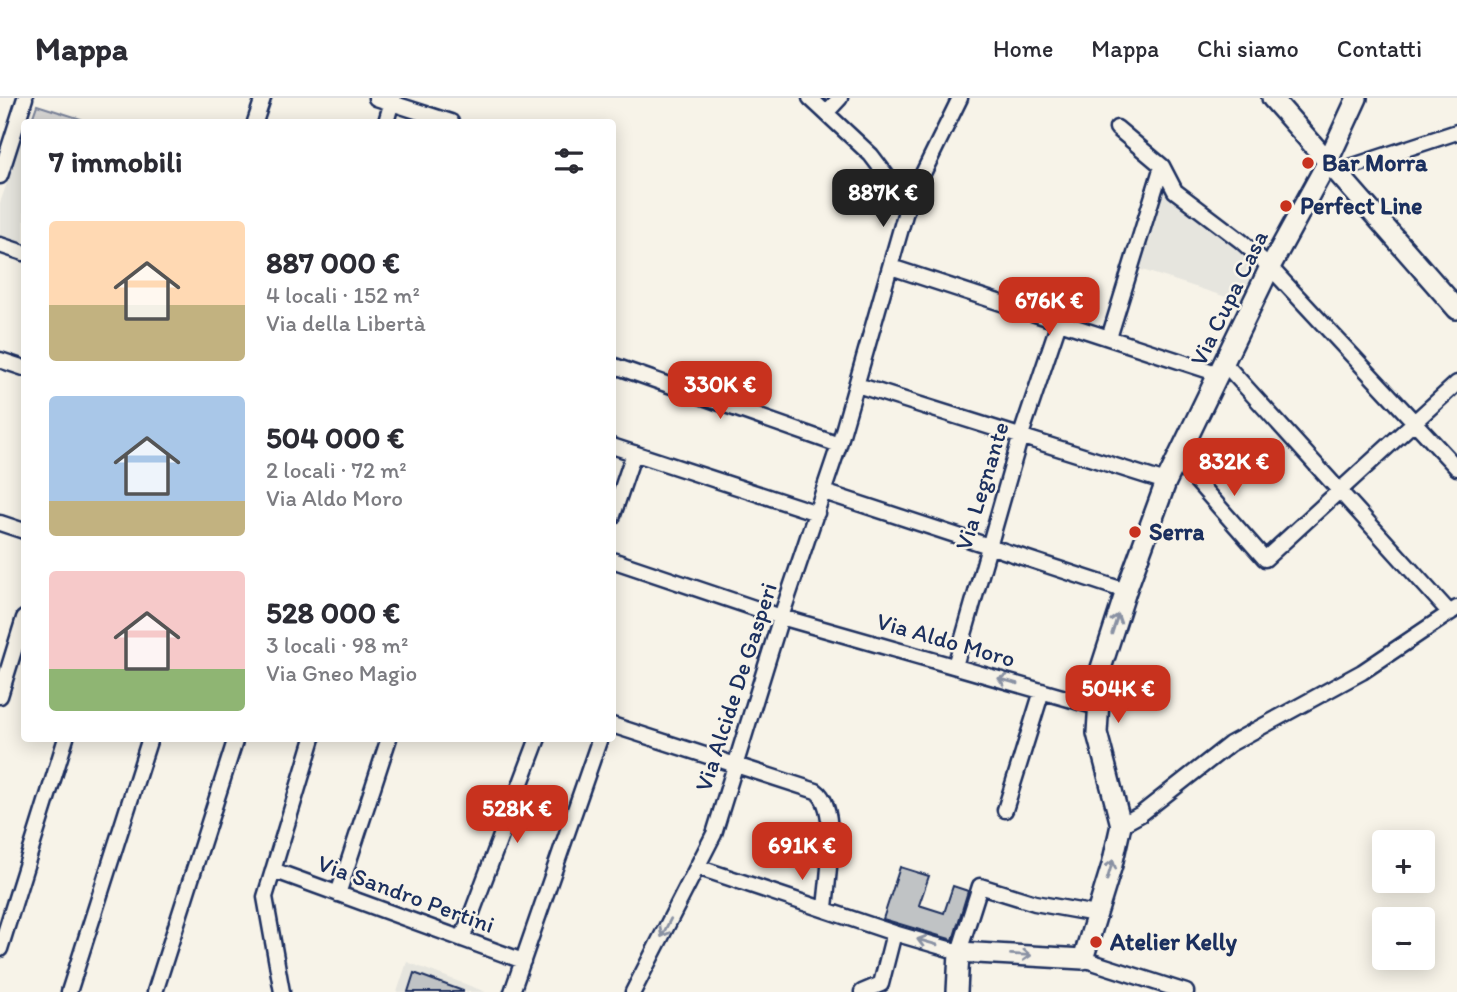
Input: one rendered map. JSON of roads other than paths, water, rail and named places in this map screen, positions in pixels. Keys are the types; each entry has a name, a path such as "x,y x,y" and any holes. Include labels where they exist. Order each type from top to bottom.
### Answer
{"street":[{"path":"0,176 25,98"},
{"path":"256,119 262,98"},
{"path":"376,98 393,101 443,119"},
{"path":"810,98 871,155 908,204"},
{"path":"826,113 840,98"},
{"name":"Via Alcide De Gasperi","path":"633,992 714,834 781,617 839,445 908,204 960,98"},
{"path":"1272,98 1457,309"},
{"name":"Via Cupa Casa","path":"1121,825 1097,733 1101,668 1166,482 1270,267 1331,168 1357,98"},
{"path":"387,119 393,101"},
{"path":"1117,128 1162,166 1175,191 1241,241 1270,267 1457,468"},
{"path":"1331,168 1457,132"},
{"path":"1109,338 1162,166"},
{"path":"0,245 21,252"},
{"path":"891,268 1109,338 1221,368 1453,611 1362,673 1230,744 1141,814 1121,825 1112,865 1083,958"},
{"name":"Via Legnante","path":"956,666 1021,435 1059,322"},
{"path":"0,360 21,367"},
{"path":"616,366 839,445"},
{"path":"1177,459 1265,559 1457,383"},
{"path":"857,384 1166,482"},
{"path":"616,447 817,513"},
{"path":"616,506 634,453"},
{"path":"824,492 1126,591"},
{"path":"0,523 21,530"},
{"name":"Via Aldo Moro","path":"616,561 781,617 1097,707"},
{"path":"0,696 21,628"},
{"path":"1005,810 1042,691"},
{"path":"616,726 821,794 831,828 825,908"},
{"path":"0,949 65,742"},
{"path":"69,992 149,742"},
{"path":"155,992 235,742"},
{"path":"282,992 265,897 312,742"},
{"path":"338,894 388,742"},
{"path":"462,939 536,742"},
{"path":"512,992 599,742"},
{"path":"697,867 959,952 1083,958 1186,992"},
{"name":"Via Sandro Pertini","path":"272,870 523,961"},
{"path":"957,992 959,952 980,886 1035,903 1096,914"},
{"path":"862,992 881,984 894,933"}],"place":[{"name":"Bar Morra","path":"1308,163"},
{"name":"Perfect Line","path":"1286,206"},
{"name":"Serra","path":"1135,532"},
{"name":"Atelier Kelly","path":"1096,942"}]}
